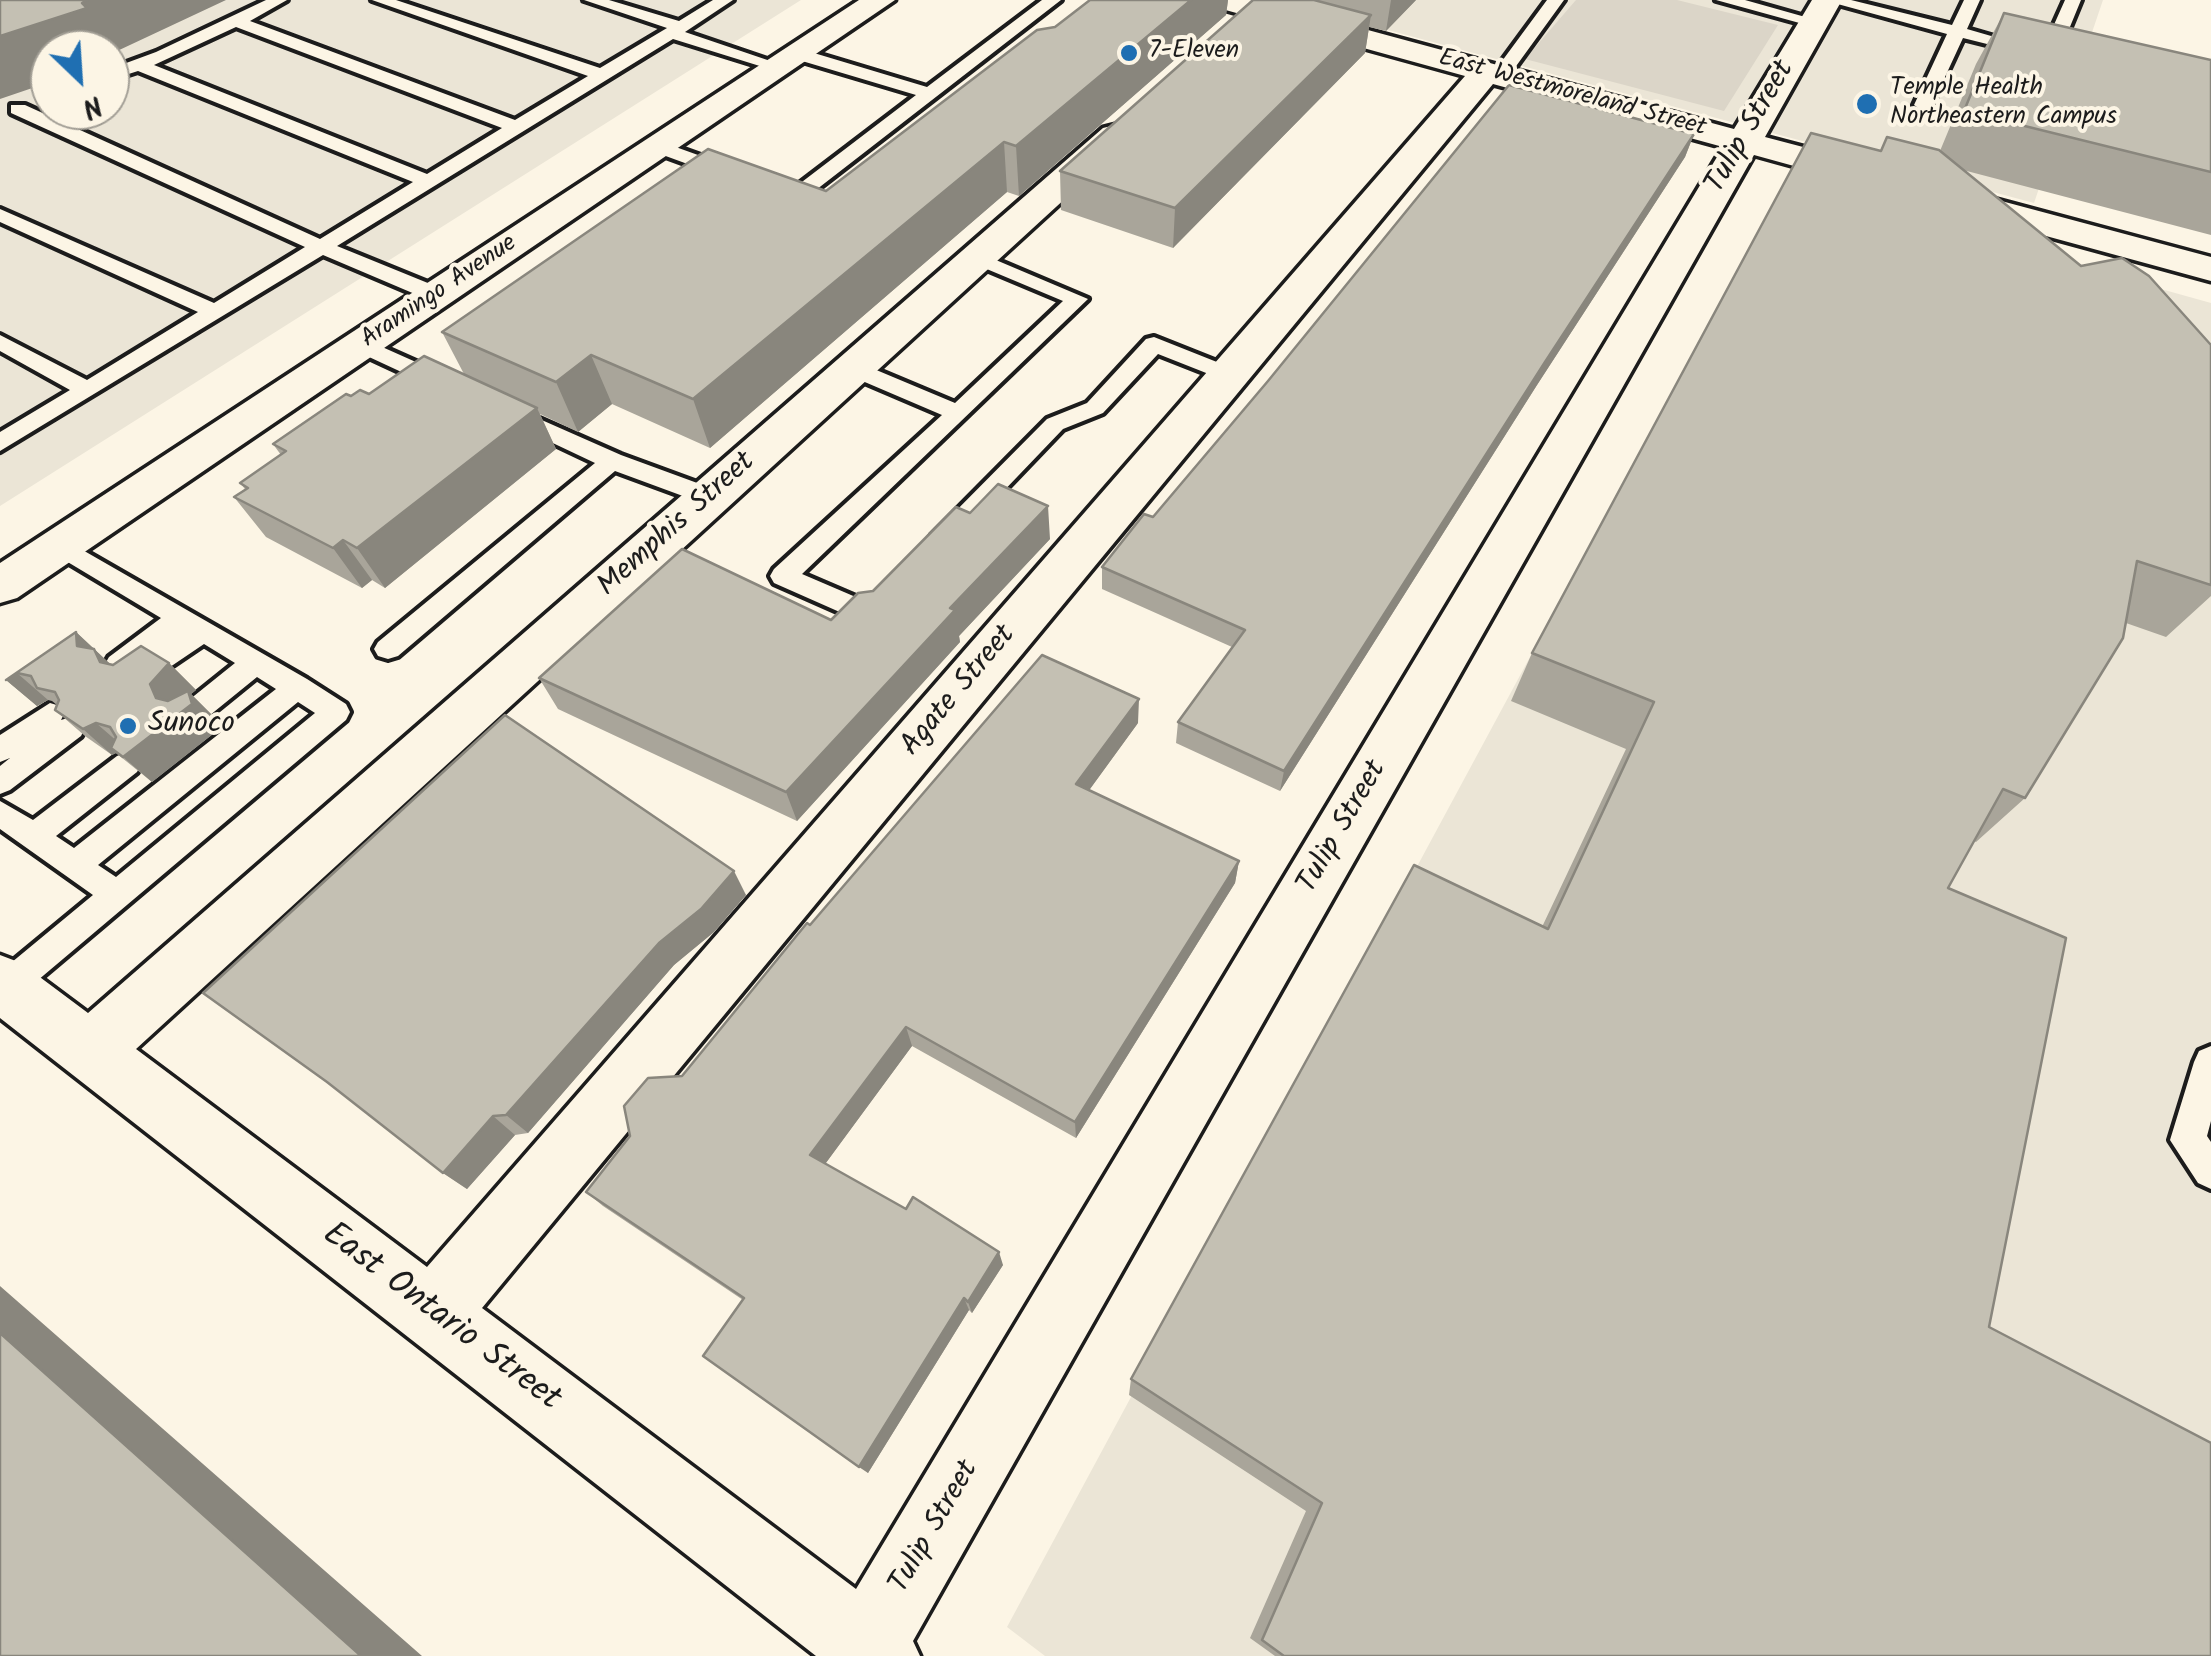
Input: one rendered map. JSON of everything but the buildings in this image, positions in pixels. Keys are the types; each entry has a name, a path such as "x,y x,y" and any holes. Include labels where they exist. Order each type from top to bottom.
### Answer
{"street":[{"name":"Aramingo Avenue","path":"0,586 880,0"},
{"name":"East Westmoreland Street","path":"1248,3 1493,74 2211,269"},
{"path":"1212,48 1248,3"},
{"name":"Tulip Street","path":"869,1653 1824,7"},
{"name":"Agate Street","path":"433,1313 1229,375 1493,74"},
{"name":"Memphis Street","path":"89,1052 1154,101"},
{"name":"East Ontario Street","path":"3,984 869,1653"}],"lane":[{"path":"130,68 279,0"},
{"path":"380,0 602,75"},
{"path":"592,0 676,30 930,94"},
{"path":"0,442 725,0"},
{"path":"658,147 796,196 1053,0"},
{"path":"1493,74 1556,0"},
{"path":"1724,0 1824,7 1958,29 2058,58 2073,0"},
{"path":"1923,105 1972,0"},
{"path":"235,21 518,127"},
{"path":"139,65 428,181"},
{"path":"9,113 438,294"},
{"path":"0,214 214,311"},
{"path":"896,586 869,614 783,576 1076,299 977,258"},
{"path":"0,342 87,389"},
{"path":"922,560 1055,424 1096,408 1154,344 1229,375"},
{"path":"362,345 612,461 710,497"},
{"path":"854,369 958,413"},
{"path":"388,650 612,461"},
{"path":"3,984 117,895 336,712 60,546"},
{"path":"129,671 192,624"},
{"path":"194,712 256,662"},
{"path":"75,865 297,688"},
{"path":"0,750 61,721 0,782"},
{"path":"34,836 126,764"},
{"path":"0,812 117,895"},
{"path":"2211,1062 2188,1140 2211,1171"}],"shaded area":[{"path":"0,0 801,0 0,506"},
{"name":"Temple Health Northeastern Campus","path":"1305,0 2103,0 2034,203 1298,6"},
{"path":"1576,0 1677,0 1778,25 1724,111 1525,59"},
{"path":"1785,184 2211,303 2211,1656 1045,1656 1007,1627"}],"place":[{"name":"7-Eleven","path":"1129,53"},
{"name":"Temple Health Northeastern Campus","path":"1867,104"},
{"name":"Sunoco","path":"128,726"}]}
